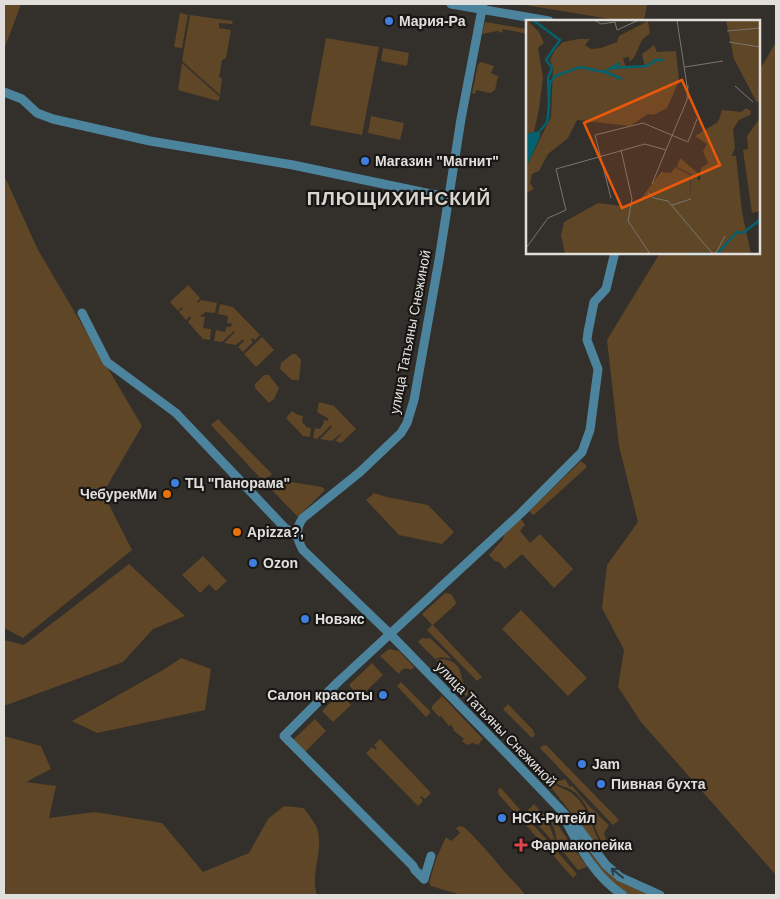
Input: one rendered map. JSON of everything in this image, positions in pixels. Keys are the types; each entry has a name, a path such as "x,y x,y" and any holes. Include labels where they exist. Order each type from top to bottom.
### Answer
{"street":[{"path":"452,4 483,7 544,20"},
{"name":"улица Татьяны Снежиной","path":"483,7 461,119 414,400 407,423 401,433 360,472 303,518 296,536 303,550 390,634 516,763 585,836 606,864 620,877 660,895"},
{"path":"4,92 22,99 37,114 53,119 150,141 293,165 431,194 449,196"},
{"path":"414,866 284,736 338,682 521,513 582,452 590,430 598,369 588,340 588,332 594,302 606,289 615,254"},
{"path":"82,313 107,362 176,413 285,528 296,536"},
{"name":"улица Татьяны Снежиной","path":"563,814 577,844 605,882 623,895"}],"shaded area":[{"path":"4,4 21,4 4,50"},
{"path":"519,4 647,4 644,20 616,20"},
{"path":"180,13 188,15 182,48 174,47"},
{"path":"190,15 233,21 232,24 219,23 219,28 231,30 226,58 222,60 219,77 222,78 220,95 182,61"},
{"path":"485,22 526,29 526,34 503,29 502,33 497,31 482,34"},
{"path":"326,38 379,47 362,135 310,125"},
{"path":"776,42 776,875 641,722 618,687 624,650 602,608 607,565 638,522 619,446 607,340 659,254 760,254 760,69"},
{"path":"383,48 409,53 407,66 381,61"},
{"path":"481,62 494,66 491,73 498,76 495,90 490,93 476,90 475,94 472,93 478,64"},
{"path":"182,63 220,97 218,101 178,90"},
{"path":"371,116 404,123 400,140 368,133"},
{"path":"4,175 38,250 142,426 103,493 132,550 23,638 4,628"},
{"path":"188,285 200,298 198,303 201,300 217,303 215,313 206,312 200,316 205,317 203,328 211,329 210,340 203,339 188,322 191,318 190,316 186,320 179,312 182,307 178,311 170,302"},
{"path":"220,304 233,307 260,335 255,340 252,338 253,342 243,352 238,347 244,341 243,339 236,345 224,343 234,331 222,342 214,341 216,330 225,332 226,327 230,327 233,324 227,323 228,316 218,314"},
{"path":"262,337 274,350 256,367 244,354"},
{"path":"292,354 296,354 301,360 299,380 292,380 280,369 281,363"},
{"path":"264,375 269,375 279,388 274,399 269,403 255,388 255,384"},
{"path":"319,402 334,406 356,429 341,443 335,441 340,434 332,441 320,439 332,427 331,425 317,439 313,438 315,428 320,429 324,423 323,420 327,421 329,419 317,412"},
{"path":"292,411 303,416 302,422 311,428 310,437 303,436 286,418"},
{"path":"218,419 272,474 263,481 211,425"},
{"path":"581,461 586,465 586,468 533,515 529,511"},
{"path":"275,477 278,480 322,487 325,490 298,517 266,484"},
{"path":"374,493 428,505 454,532 442,544 399,535 366,500"},
{"path":"519,520 522,520 525,525 520,531 530,543 540,534 573,569 554,588 522,554 505,569 489,555 503,539 504,535"},
{"path":"203,556 227,581 216,591 209,584 200,593 182,575"},
{"path":"129,564 185,616 153,629 123,662 4,706 4,640 24,645"},
{"path":"445,593 451,594 456,602 455,605 433,625 482,677 477,681 427,630 432,625 422,614"},
{"path":"521,610 587,678 568,696 502,629"},
{"path":"422,638 430,638 452,659 442,657 435,659 418,642"},
{"path":"389,649 399,651 414,667 411,670 404,669 399,674 380,656"},
{"path":"181,658 211,669 205,710 97,733 72,721 163,670"},
{"path":"436,660 450,661 458,667 465,688 469,693 466,696 450,674"},
{"path":"372,663 383,675 360,697 349,685"},
{"path":"401,682 431,712 426,717 397,686"},
{"path":"340,693 351,705 333,722 322,711"},
{"path":"442,696 483,739 478,745 473,743 467,745 462,741 464,739 453,730 451,725 449,726 432,709 432,706"},
{"path":"508,704 533,730 535,735 532,738 503,709"},
{"path":"315,719 326,731 304,753 292,741"},
{"path":"4,736 41,746 51,769 26,782 56,786 49,818 95,812 162,823 203,872 249,853 268,819 284,806 304,808 318,832 319,848 315,880 317,895 4,895"},
{"path":"380,739 431,793 425,799 420,797 423,801 418,806 366,753 372,747 377,749 374,745"},
{"path":"546,745 619,820 613,825 540,748"},
{"path":"565,779 570,787 572,786 609,825 604,833 607,843 604,845 587,809 578,795 572,790 554,782"},
{"path":"553,783 572,793 580,801 603,847 600,850 550,786"},
{"path":"500,787 577,874 573,878 499,795"},
{"path":"534,804 545,814 557,846 540,825 526,812"},
{"path":"548,811 587,867 578,870 564,853 558,849 555,831"},
{"path":"464,827 478,841 525,895 461,895 431,886 429,883 436,859 446,837 451,841 460,833 456,828"},
{"path":"579,836 605,870 653,895 633,895 616,887 595,862"}],"place":[{"name":"Мария-Ра","path":"389,21"},
{"name":"Магазин \"Магнит\"","path":"365,161"},
{"name":"ТЦ \"Панорама\"","path":"175,483"},
{"name":"ЧебурекМи","path":"167,494"},
{"name":"Apizza?,","path":"237,532"},
{"name":"Ozon","path":"253,563"},
{"name":"Новэкс","path":"305,619"},
{"name":"Салон красоты","path":"383,695"},
{"name":"Jam","path":"582,764"},
{"name":"Пивная бухта","path":"601,784"},
{"name":"НСК-Ритейл","path":"502,818"},
{"name":"Фармакопейка","path":"521,845"}],"district":[{"name":"ПЛЮЩИХИНСКИЙ","path":"399,198"}]}
